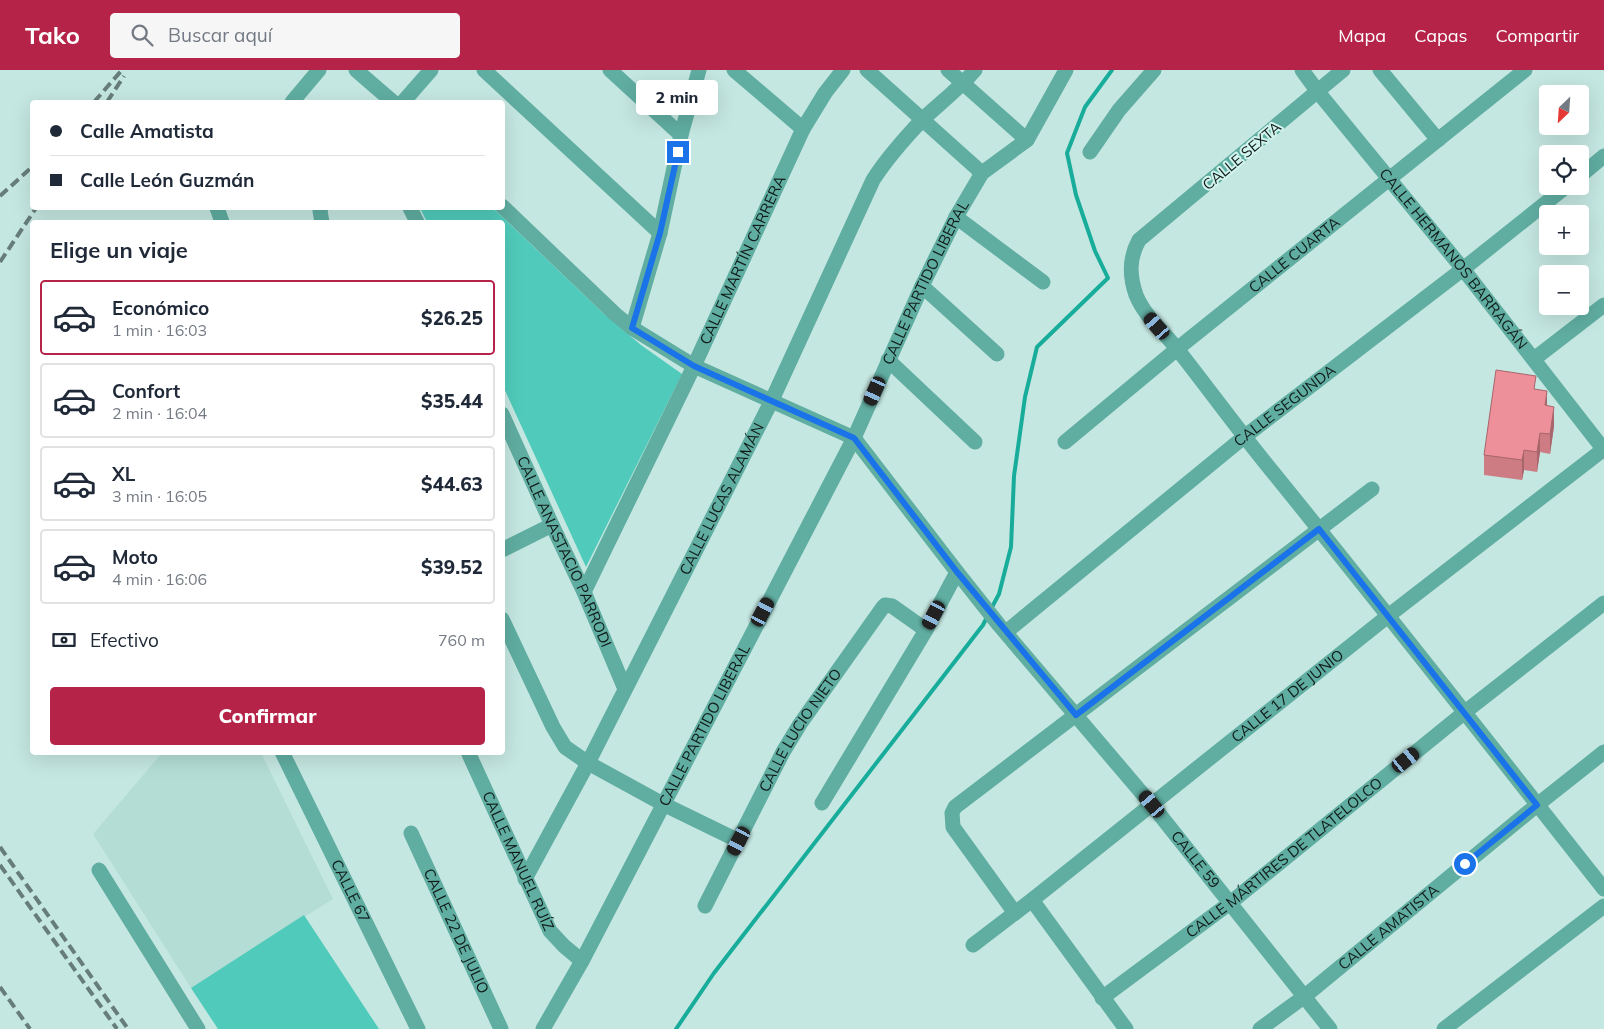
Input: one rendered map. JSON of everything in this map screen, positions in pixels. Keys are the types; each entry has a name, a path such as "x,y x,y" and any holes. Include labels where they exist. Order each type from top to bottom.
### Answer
{"street":[{"path":"294,100 319,70"},
{"path":"356,70 392,100"},
{"path":"405,100 431,70"},
{"path":"484,70 660,233"},
{"path":"610,70 682,135"},
{"path":"632,328 660,233 699,70"},
{"path":"734,70 804,129"},
{"name":"CALLE MARTÍN CARRERA","path":"584,592 694,366 804,129 825,94 844,70"},
{"path":"867,70 982,174"},
{"path":"948,70 1027,140 1066,70"},
{"name":"CALLE LUCAS ALAMÁN","path":"526,879 588,763 772,400 874,180 896,148 923,120 964,83 975,70"},
{"path":"1090,152 1119,110 1154,70"},
{"name":"CALLE HERMANOS BARRAGÁN","path":"1302,70 1389,180 1463,269 1604,450"},
{"name":"CALLE SEXTA","path":"1177,348 1147,314 1136,295 1131,261 1133,251 1139,240 1343,70"},
{"path":"1380,70 1438,140"},
{"name":"CALLE CUARTA","path":"1065,442 1177,348 1525,70"},
{"name":"CALLE PARTIDO LIBERAL","path":"550,1026 663,804 854,438 922,286 956,217 982,174 1027,140"},
{"path":"1589,168 1604,156"},
{"name":"CALLE SEGUNDA","path":"1002,628 1556,195"},
{"path":"505,209 632,328 694,366 854,438"},
{"path":"956,217 1043,282"},
{"path":"922,286 997,354"},
{"path":"1534,359 1604,305"},
{"path":"1177,348 1244,437 1465,712 1604,889"},
{"path":"888,360 975,442"},
{"name":"CALLE ANASTACIO PARRODI","path":"505,421 584,592 625,689"},
{"name":"CALLE 59","path":"854,438 1002,628 1152,804 1330,1029"},
{"name":"CALLE 17 DE JUNIO","path":"973,945 1388,616 1604,450"},
{"path":"1015,913 953,827 951,820 955,808 1372,489"},
{"path":"505,548 552,525"},
{"path":"822,803 926,630 957,572"},
{"name":"CALLE MÁRTIRES DE TLATELOLCO","path":"1102,998 1230,902 1604,602"},
{"name":"CALLE LUCIO NIETO","path":"705,906 783,752 800,724 883,607 885,605 892,606 926,630"},
{"path":"505,625 564,747 588,763 663,804 739,841"},
{"name":"CALLE AMATISTA","path":"1260,1029 1305,996 1604,752"},
{"name":"CALLE 67","path":"283,755 418,1029"},
{"name":"CALLE MANUEL RUÍZ","path":"469,755 550,931 582,961"},
{"name":"CALLE 22 DE JULIO","path":"411,832 501,1029"},
{"path":"99,870 198,1029"},
{"path":"1032,900 1126,1029"},
{"path":"1444,1029 1604,906"}],"shaded area":[{"path":"160,755 262,755 333,899 191,988 93,834"}],"green space":[{"path":"421,210 495,210 603,313 641,345 682,374 586,567 505,390 505,220 426,220"},
{"path":"304,915 379,1029 218,1029 191,988"}],"building":[{"path":"1496,370 1536,376 1534,389 1547,391 1545,405 1554,407 1550,434 1540,433 1537,452 1524,450 1522,460 1484,455"}],"waterway":[{"path":"991,609 999,594 1011,547 1014,476 1025,397 1037,347 1108,278 1095,251 1076,195 1067,153 1085,107 1112,70"},
{"path":"676,1029 714,973 983,625 987,617"}],"railway":[{"path":"96,100 122,70"},
{"path":"108,100 124,76"},
{"path":"0,196 30,169"},
{"path":"0,262 35,210"},
{"path":"0,847 128,1029"},
{"path":"0,865 117,1029"},
{"path":"0,987 30,1029"}],"route":[{"path":"678,152 660,233 632,328 694,366 854,438 957,572 1076,715 1319,529 1537,805 1465,864"}]}
